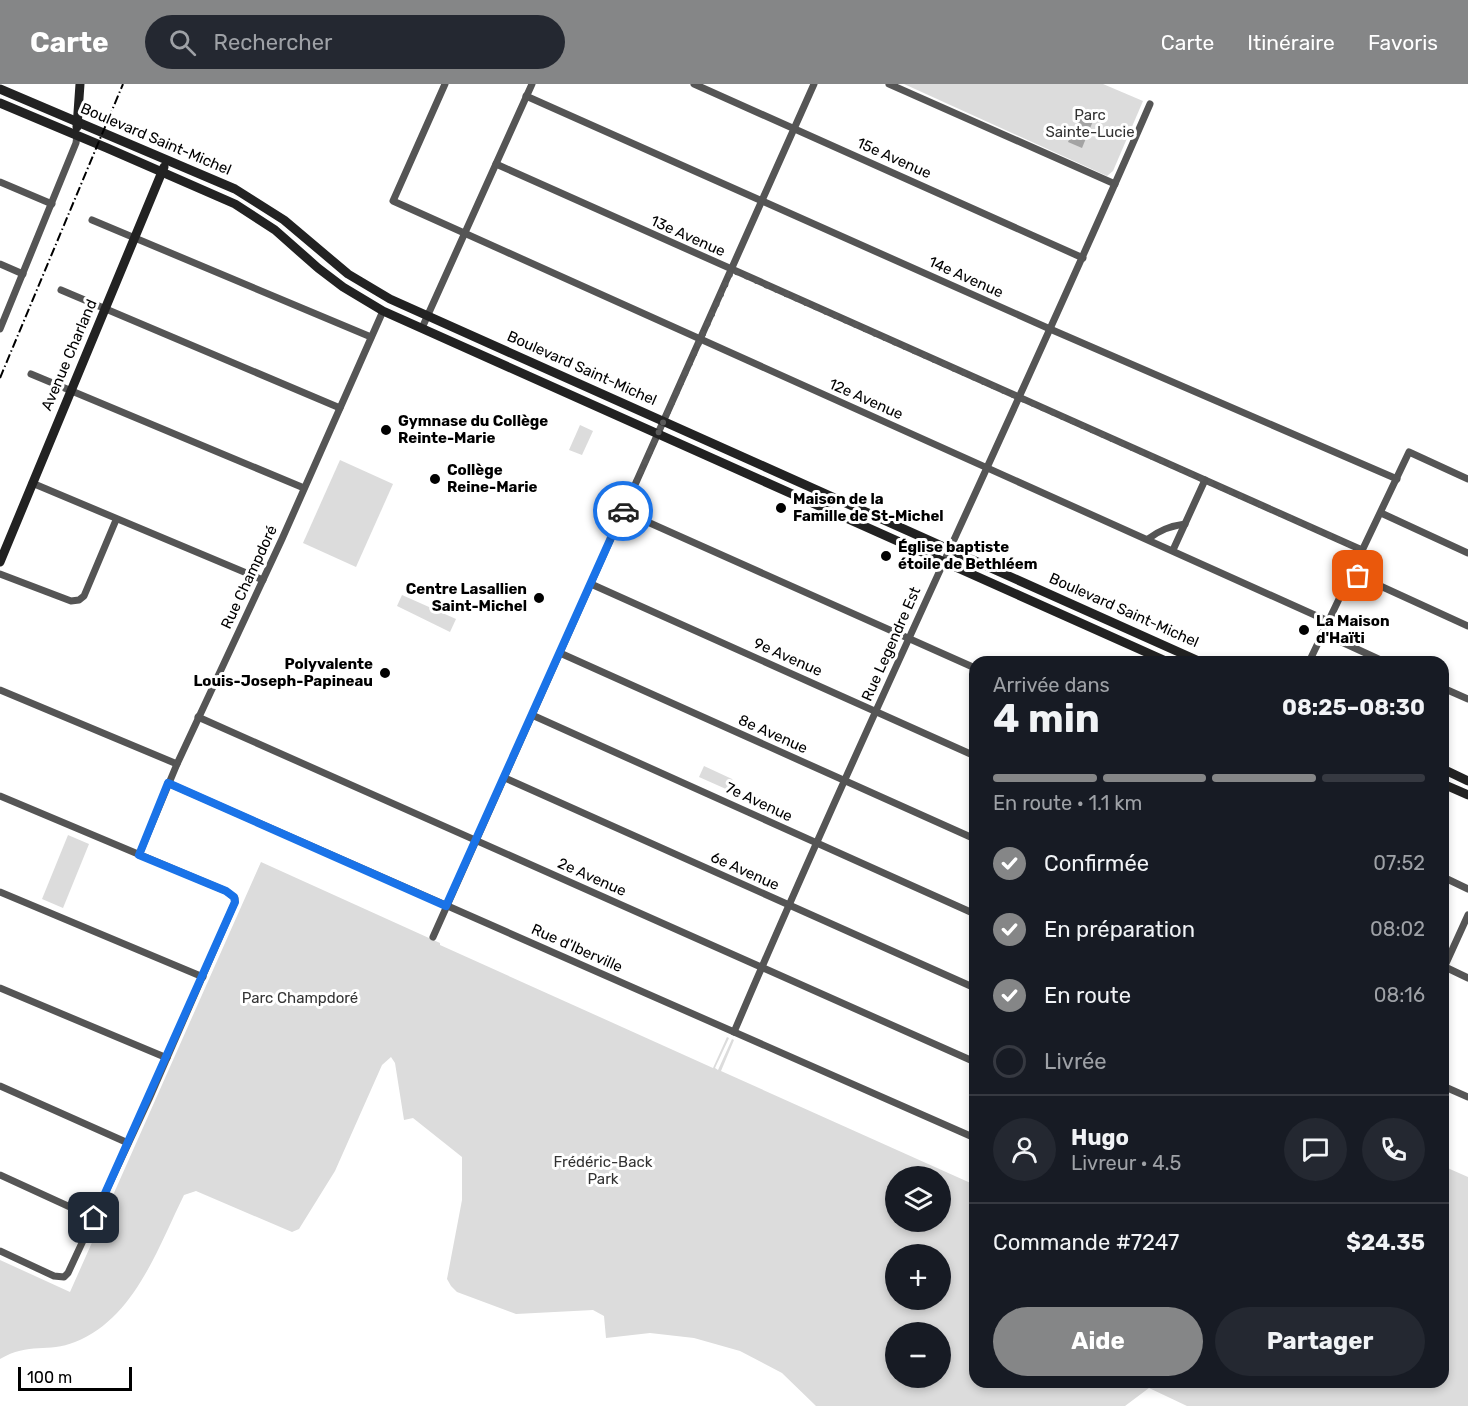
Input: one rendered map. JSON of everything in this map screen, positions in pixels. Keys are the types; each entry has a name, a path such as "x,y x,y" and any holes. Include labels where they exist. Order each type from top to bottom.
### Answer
{"main road":[{"path":"77,135 80,84"},
{"name":"Boulevard Saint-Michel","path":"0,89 224,183 259,203 290,225 355,279 427,316 1189,656"},
{"name":"Boulevard Saint-Michel","path":"0,104 222,197 254,215 280,234 329,277 383,311 1155,656"},
{"name":"Avenue Charland","path":"0,562 167,160"},
{"path":"1449,772 1468,781"},
{"path":"1449,787 1468,795"}],"street":[{"name":"12e Avenue","path":"445,84 393,201 1328,621"},
{"path":"422,328 532,84"},
{"name":"15e Avenue","path":"694,84 1083,258"},
{"path":"433,937 814,84"},
{"path":"889,84 1115,184"},
{"name":"14e Avenue","path":"526,96 1050,329 1397,479"},
{"name":"Rue Legendre Est","path":"734,1032 816,843 1083,258 1150,104"},
{"path":"0,329 52,204 77,135"},
{"name":"13e Avenue","path":"496,164 1362,550"},
{"path":"0,182 52,204"},
{"path":"93,220 370,337"},
{"path":"0,264 23,274"},
{"path":"61,290 340,408"},
{"name":"Rue Champdoré","path":"139,855 168,783 263,580 383,311"},
{"path":"31,374 304,488"},
{"path":"1312,656 1409,452 1468,479"},
{"path":"1173,550 1205,480"},
{"path":"32,483 263,580"},
{"path":"623,511 969,665"},
{"path":"1381,513 1468,553"},
{"path":"0,574 71,601 79,600 84,596 116,520"},
{"path":"1148,539 1158,531 1185,524"},
{"path":"1352,573 1468,626"},
{"name":"9e Avenue","path":"591,584 969,753"},
{"path":"1322,633 1372,656"},
{"name":"8e Avenue","path":"560,653 969,836"},
{"path":"0,690 177,764"},
{"path":"1449,691 1468,699"},
{"name":"7e Avenue","path":"532,715 969,911"},
{"name":"2e Avenue","path":"198,717 969,1059"},
{"name":"6e Avenue","path":"505,778 969,985"},
{"name":"Rue d'Iberville","path":"168,783 969,1135"},
{"path":"0,796 226,891 234,897 234,907 70,1269 64,1277 54,1276 0,1251"},
{"path":"1449,880 1468,889"},
{"path":"0,892 203,977"},
{"path":"1449,955 1468,915"},
{"path":"1449,970 1468,978"},
{"path":"0,988 167,1058"},
{"path":"0,1086 128,1143"},
{"path":"1449,1089 1468,1097"},
{"path":"0,1175 94,1218"}],"green space":[{"name":"Parc Sainte-Lucie","path":"904,84 1103,84 1143,101 1113,171 1107,176"},
{"path":"580,425 593,431 582,455 569,450"},
{"path":"340,460 393,484 356,567 303,543"},
{"path":"402,595 456,619 450,632 397,606"},
{"path":"704,766 732,779 730,789 699,777"},
{"path":"68,835 89,844 63,908 42,899"},
{"name":"Frédéric-Back Park","path":"261,862 713,1068 727,1037 729,1038 715,1068 718,1070 732,1039 734,1040 721,1071 933,1166 885,1166 885,1232 951,1232 951,1174 969,1182 969,1388 1149,1388 1125,1406 816,1406 782,1373 740,1351 694,1338 650,1333 606,1338 604,1316 593,1310 516,1314 457,1292 447,1279 462,1200 462,1157 413,1118 404,1120 395,1063 391,1057 382,1065 335,1171 299,1229 292,1232 196,1191 184,1195 142,1280 113,1317 96,1331 75,1342 56,1347 20,1351 0,1359 0,1260 70,1292"},
{"name":"Frédéric-Back Park","path":"1449,1169 1468,1177 1468,1406 1187,1406 1149,1388 1449,1388"}],"shaded area":[{"path":"1080,116 1093,121 1082,148 1068,142"}],"railway":[{"path":"0,378 123,84"}],"way so far":[{"path":"623,511 732,270 1362,550 1352,573 1358,576"}],"place":[{"name":"Gymnase du Collège Reinte-Marie","path":"386,430"},
{"name":"Collège Reine-Marie","path":"435,479"},
{"name":"Maison de la Famille de St-Michel","path":"781,508"},
{"name":"Église baptiste étoile de Bethléem","path":"886,556"},
{"name":"Centre Lasallien Saint-Michel","path":"539,598"},
{"name":"La Maison d'Haïti","path":"1304,630"},
{"name":"Polyvalente Louis-Joseph-Papineau","path":"385,673"}],"route":[{"path":"94,1218 235,902 234,897 226,891 139,855 168,783 446,906 623,511"}],"park label":[{"name":"Parc Champdoré","path":"300,998"}]}
